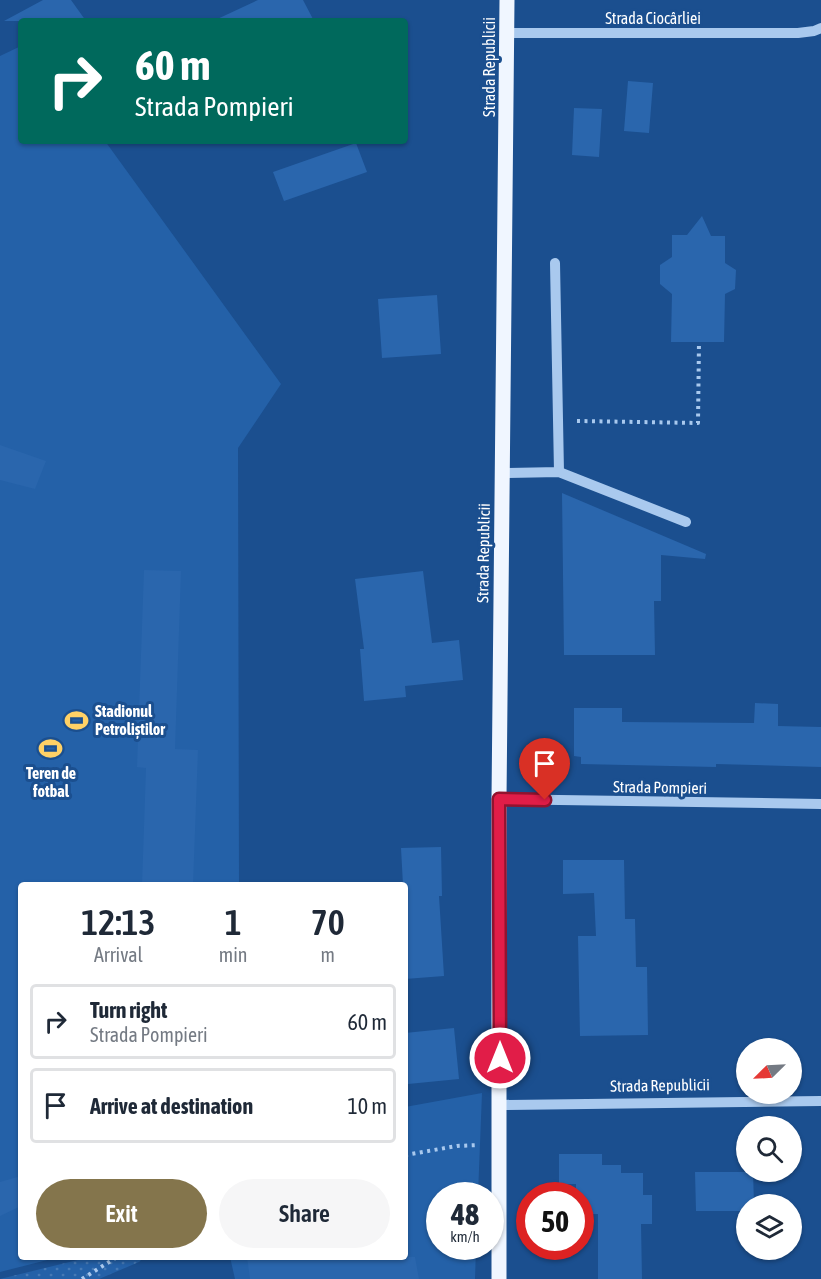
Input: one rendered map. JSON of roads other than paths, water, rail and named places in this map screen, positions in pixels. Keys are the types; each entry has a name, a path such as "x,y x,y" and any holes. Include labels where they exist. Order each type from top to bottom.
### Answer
{"main road":[{"name":"Strada Republicii","path":"499,1279 499,799 507,0"}],"street":[{"name":"Strada Ciocârliei","path":"507,33 798,33 814,32 821,28"},
{"path":"555,263 559,472"},
{"path":"502,473 559,472 686,522"},
{"name":"Strada Pompieri","path":"499,799 821,804"},
{"name":"Strada Republicii","path":"500,1106 821,1101"}],"place":[{"name":"Stadionul Petroliștilor","path":"77,720"},
{"name":"Teren de fotbal","path":"51,748"}]}
